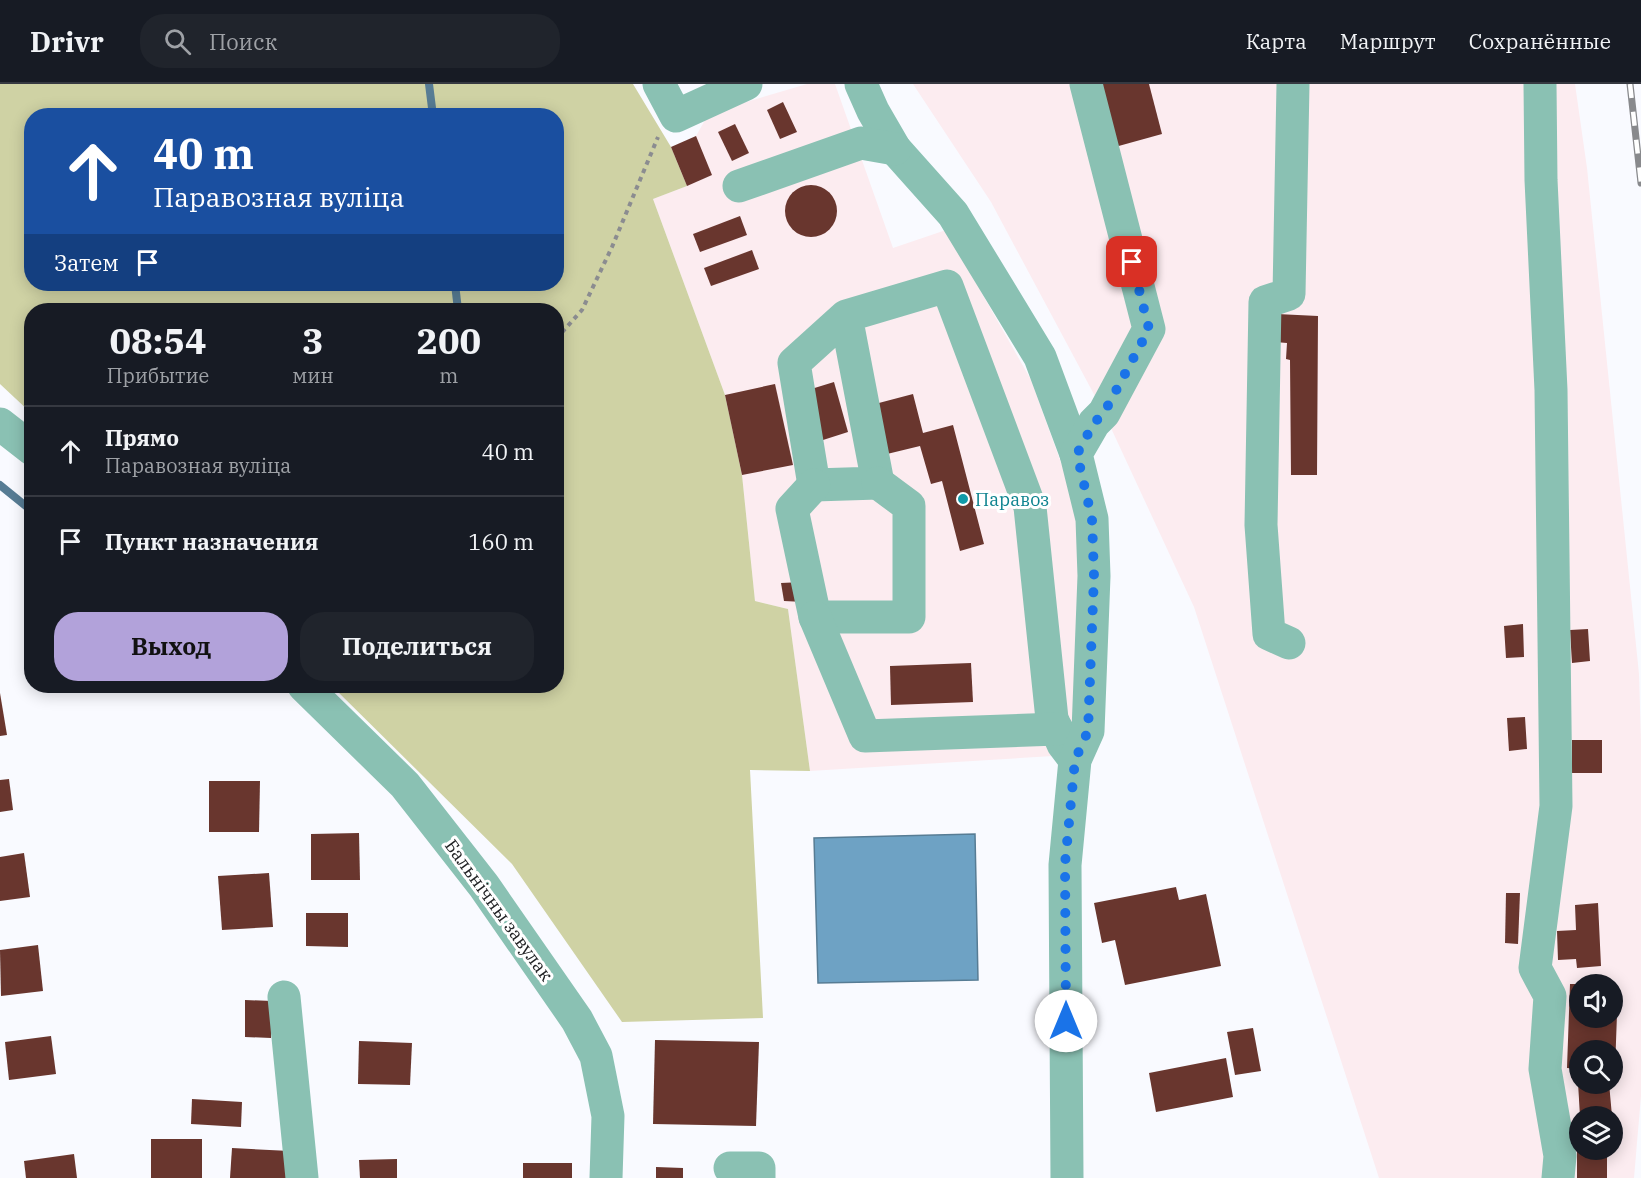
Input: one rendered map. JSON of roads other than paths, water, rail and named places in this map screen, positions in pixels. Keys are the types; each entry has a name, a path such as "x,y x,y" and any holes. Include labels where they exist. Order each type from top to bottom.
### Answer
{"street":[{"path":"659,84 676,116 746,84"},
{"path":"861,84 895,150 952,214 1040,357 1077,454 1092,519 1094,576 1088,731 1075,760 1065,864 1067,1178"},
{"path":"1077,454 1094,423 1104,413 1149,329 1086,84"},
{"path":"1289,643 1269,634 1261,525 1265,302 1290,294 1293,84"},
{"path":"1540,84 1541,180 1551,390 1556,806 1535,968 1550,996 1545,1069 1560,1156 1558,1178"},
{"path":"739,186 861,143 895,150"},
{"path":"814,485 794,363 846,316 947,286 1030,507 1052,718 1064,744 1075,760"},
{"path":"846,316 878,483"},
{"path":"0,424 24,443"},
{"path":"815,617 909,616 909,506 878,483 814,485 792,509 815,617 865,736 1057,729"},
{"name":"Бальнічны завулак","path":"311,693 405,784 484,886 578,1020 596,1056 608,1116 606,1178"},
{"path":"284,997 302,1178"}],"water":[{"path":"975,834 978,980 818,983 814,838"}],"waterway":[{"path":"429,84 432,108"},
{"path":"456,291 457,303"},
{"path":"0,485 24,504"}],"railway":[{"path":"1630,84 1641,183"}],"place":[{"name":"Паравоз","path":"963,499"}]}
